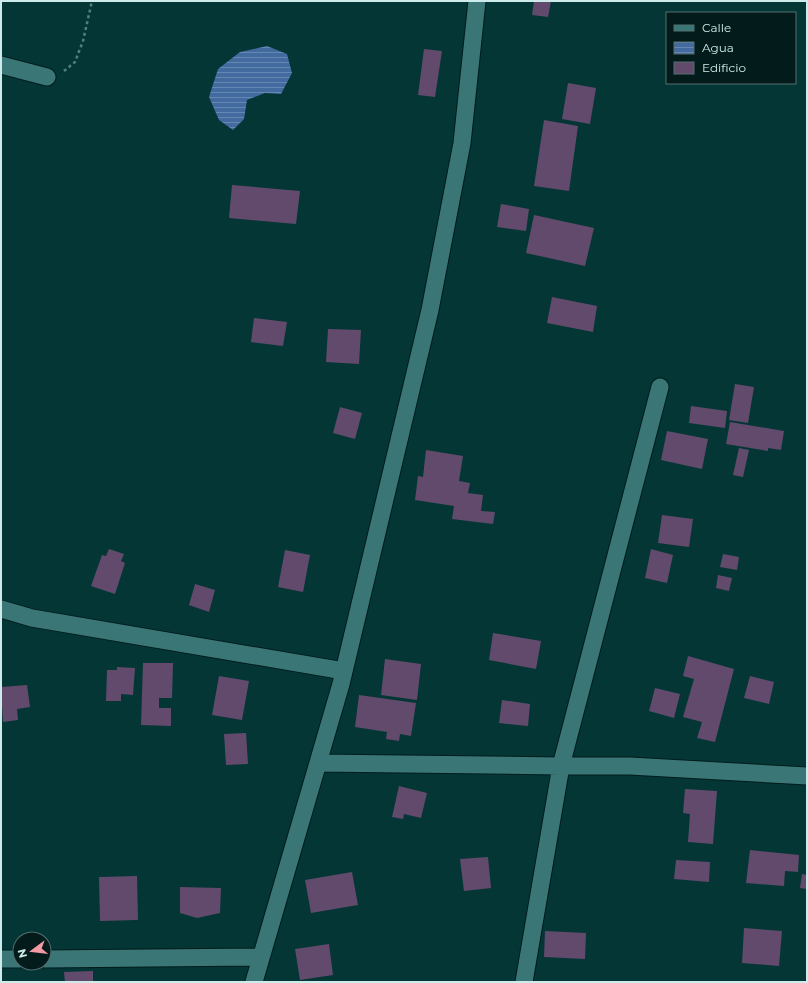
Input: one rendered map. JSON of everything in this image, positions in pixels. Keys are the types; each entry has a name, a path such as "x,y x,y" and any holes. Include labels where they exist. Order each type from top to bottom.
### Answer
{"street":[{"path":"254,982 344,671 430,310 462,143 477,1"},
{"path":"1,65 47,77"},
{"path":"524,982 561,766 660,387"},
{"path":"1,609 32,618 344,671"},
{"path":"318,763 630,766 807,776"},
{"path":"52,959 261,957"},
{"path":"1,959 12,959"}],"path":[{"path":"47,77 61,73 75,62 92,1"}],"water":[{"path":"267,46 287,54 292,73 281,94 265,93 247,100 244,119 233,130 219,120 209,97 218,69 240,52"}],"building":[{"path":"534,1 551,1 548,17 532,15"},
{"path":"424,49 442,51 435,97 418,95"},
{"path":"568,83 596,88 590,124 562,119"},
{"path":"544,120 578,126 569,191 534,186"},
{"path":"232,185 300,191 296,224 229,218"},
{"path":"501,204 529,209 526,231 497,227"},
{"path":"534,215 594,228 585,266 526,253"},
{"path":"552,297 597,306 593,332 547,323"},
{"path":"254,318 287,322 283,346 251,342"},
{"path":"328,329 361,330 359,364 326,362"},
{"path":"735,384 754,387 748,423 729,420"},
{"path":"691,406 727,411 725,428 689,423"},
{"path":"340,407 362,413 355,439 333,433"},
{"path":"730,422 784,431 781,450 768,448 768,451 726,444"},
{"path":"667,431 708,439 702,469 661,460"},
{"path":"739,448 749,450 743,477 733,475"},
{"path":"426,450 463,456 459,481 470,483 468,493 483,495 481,511 495,512 493,524 452,519 454,506 415,500 418,476 423,477"},
{"path":"662,515 693,519 689,547 658,543"},
{"path":"109,549 124,554 121,561 125,563 115,594 91,586 102,555 106,556"},
{"path":"651,549 673,555 667,583 645,578"},
{"path":"285,550 310,555 303,592 278,587"},
{"path":"723,554 739,557 737,570 720,567"},
{"path":"718,575 732,578 729,591 716,588"},
{"path":"195,584 215,590 209,612 189,605"},
{"path":"493,633 541,641 536,669 489,660"},
{"path":"688,656 734,669 715,742 697,738 702,722 683,717 694,679 683,676"},
{"path":"385,659 421,664 417,700 381,695"},
{"path":"143,663 173,663 172,698 159,698 159,708 171,708 171,726 141,725"},
{"path":"117,667 135,668 133,695 121,694 121,701 106,701 107,670 117,670"},
{"path":"219,676 249,681 242,720 212,715"},
{"path":"750,676 774,682 769,704 744,698"},
{"path":"27,685 30,707 17,709 18,720 3,722 1,687"},
{"path":"655,688 680,694 674,718 649,711"},
{"path":"359,695 416,703 411,736 400,734 399,741 386,739 387,732 355,727"},
{"path":"502,700 530,704 528,726 499,723"},
{"path":"246,733 248,764 226,765 224,734"},
{"path":"399,786 427,793 421,818 404,814 403,819 392,817"},
{"path":"685,789 717,791 713,844 688,842 690,814 683,813"},
{"path":"750,850 799,855 798,872 785,871 784,886 746,883"},
{"path":"488,857 491,888 464,891 460,859"},
{"path":"676,860 710,862 709,882 674,879"},
{"path":"352,872 358,905 311,913 305,880"},
{"path":"802,874 807,875 807,889 800,888"},
{"path":"137,876 138,920 100,921 99,877"},
{"path":"180,887 221,888 220,913 197,918 180,913"},
{"path":"744,928 782,931 779,966 742,963"},
{"path":"545,931 586,933 585,959 544,957"},
{"path":"329,944 333,975 300,980 295,949"},
{"path":"93,971 93,982 65,982 64,972"}]}
